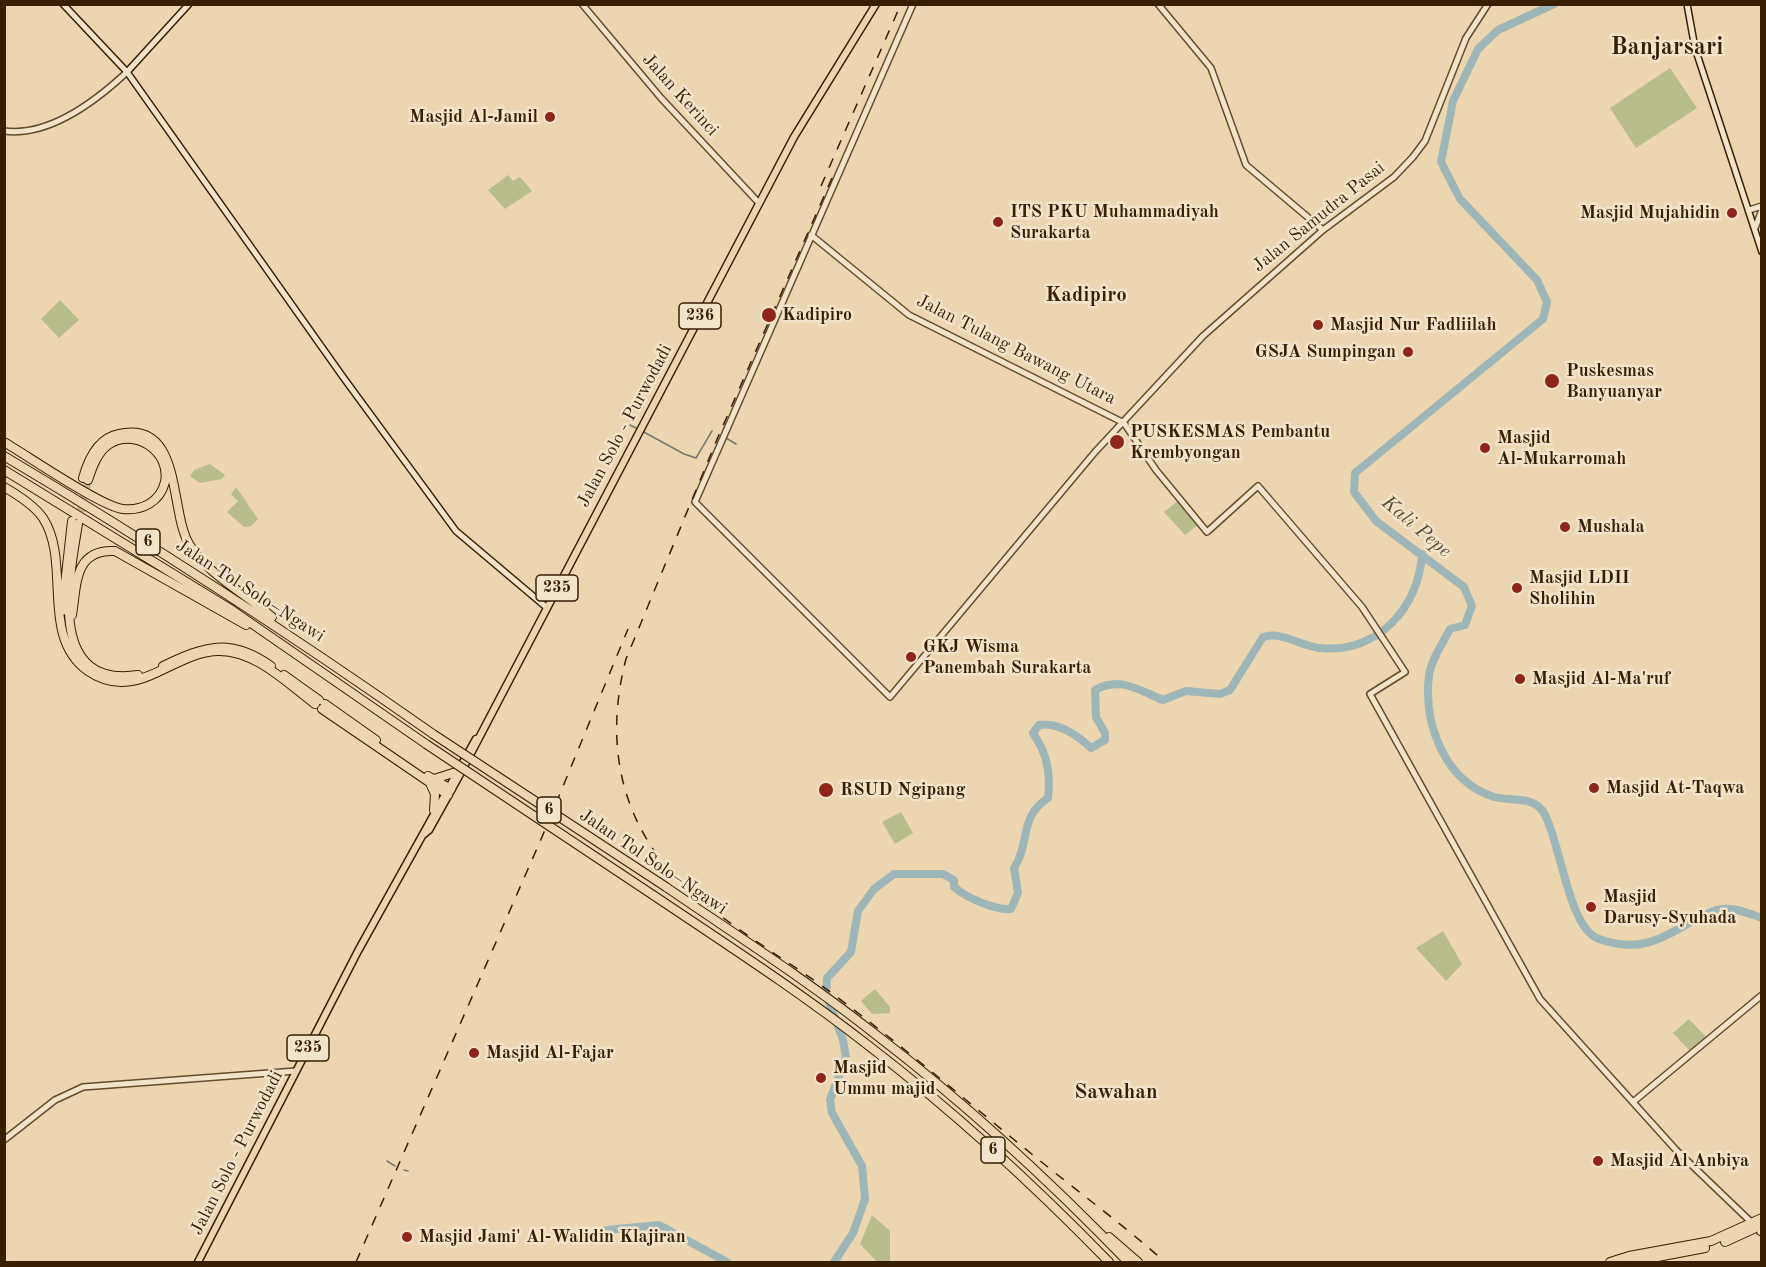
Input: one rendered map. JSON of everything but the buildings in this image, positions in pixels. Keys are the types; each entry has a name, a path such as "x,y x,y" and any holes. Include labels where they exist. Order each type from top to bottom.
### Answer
{"highway":[{"path":"4,442 99,500 121,509 141,509 153,502 162,490 165,470 161,457 155,449 137,439 122,439 101,452 85,479 89,460 108,438 120,433 139,434 158,444 164,450 170,466 182,526 189,544 206,565 288,632"},
{"name":"Jalan Tol Solo–Ngawi","path":"4,456 180,562 288,632 433,734 789,971 873,1032 982,1122 1089,1222 1128,1263"},
{"name":"Jalan Tol Solo–Ngawi","path":"4,470 180,577 792,989 869,1046 984,1141 1109,1263"},
{"path":"4,487 42,516 52,536 66,642 74,658 91,673 105,680 127,682 148,677 201,655 217,651 238,654 264,666 448,791"},
{"path":"62,622 75,522 68,611 70,627 78,652 86,662 100,672 113,677 148,672 192,652 222,646 240,649 258,656 320,704"},
{"path":"70,627 81,568 88,557 96,552 115,551 286,647"},
{"path":"432,781 456,772"},
{"path":"432,781 435,794 434,815"},
{"path":"1610,1263 1629,1256 1711,1241 1729,1235 1761,1218"},
{"path":"1089,1222 1138,1263"},
{"path":"1631,1263 1713,1246 1761,1230"}],"main road":[{"name":"Jalan Solo - Purwodadi","path":"198,1263 296,1071 476,739 759,203 802,124 876,4"},
{"name":"Jalan Solo - Purwodadi","path":"448,791 456,772 476,739"}],"street":[{"path":"63,4 127,72 456,531 546,607"},
{"path":"4,131 22,130 75,114 94,102 127,72 189,4"},
{"name":"Jalan Kerinci","path":"582,4 639,73 759,203"},
{"path":"811,235 913,4"},
{"path":"1158,4 1211,68 1246,165 1323,230"},
{"name":"Jalan Samudra Pasai","path":"811,235 695,502 890,697 1095,452 1226,314 1323,230 1394,177 1421,146 1466,38 1488,4"},
{"path":"1687,4 1695,48 1761,252"},
{"path":"1749,210 1761,208 1755,229"},
{"name":"Jalan Tulang Bawang Utara","path":"811,235 909,315 1124,423"},
{"path":"1124,423 1170,489 1207,532 1258,486 1335,574 1374,625 1405,672 1370,694 1534,990 1676,1150 1750,1221"},
{"path":"1633,1102 1761,995"},
{"path":"4,1140 55,1101 83,1087 296,1071"}],"green space":[{"path":"1670,68 1697,108 1636,148 1610,108"},
{"path":"508,175 513,181 520,177 532,191 505,209 488,190"},
{"path":"60,300 79,320 59,338 41,319"},
{"path":"210,464 225,475 222,479 200,483 190,476 194,470"},
{"path":"236,487 258,519 251,526 244,527 227,512 238,501 231,494"},
{"path":"1178,501 1198,525 1185,535 1164,512"},
{"path":"901,812 913,833 895,844 882,822"},
{"path":"1443,931 1462,964 1446,981 1416,948"},
{"path":"875,989 890,1007 890,1013 872,1014 861,1001"},
{"path":"1689,1019 1706,1037 1690,1051 1673,1033"},
{"path":"872,1215 890,1231 890,1262 877,1262 860,1244"}],"waterway":[{"name":"Kali Pepe","path":"1554,4 1498,30 1478,49 1453,101 1441,162 1460,199 1537,280 1547,302 1543,319 1355,473 1354,492 1376,521 1464,587 1472,606 1465,625 1450,629 1429,675 1430,712 1440,748 1462,778 1477,789 1494,797 1528,801 1544,813 1572,902 1588,932 1612,943 1635,945 1656,940 1718,910 1737,910 1762,918"},
{"path":"630,425 638,429"},
{"path":"642,431 696,458 712,431"},
{"path":"726,438 736,444"},
{"path":"834,1262 853,1233 865,1199 862,1166 832,1113 830,1100 846,1057 843,1040 826,994 827,978 851,952 858,911 874,889 894,874 943,874 954,880 954,887 973,899 997,908 1011,909 1018,893 1014,868 1029,822 1032,814 1048,798 1047,764 1042,748 1033,733 1039,725 1061,728 1074,734 1091,748 1105,740 1105,733 1096,717 1095,690 1104,686 1121,684 1163,700 1186,691 1220,694 1230,690 1263,637 1284,637 1320,648 1341,648 1360,643 1377,635 1391,624 1403,609 1413,592 1422,554"},
{"path":"387,1161 395,1166"},
{"path":"404,1170 408,1171"},
{"path":"607,1230 659,1225 727,1262"}],"tunnel":[{"path":"73,517 83,478"},
{"path":"78,523 88,480"}],"railway":[{"path":"821,186 901,4"},
{"path":"832,178 718,437 626,659 621,683 617,732 618,756 629,802 651,846 667,868 710,908 883,1032 1165,1262"},
{"path":"356,1262 542,837 628,629"}],"place":[{"name":"Masjid Al-Jamil","path":"550,117"},
{"name":"Masjid Mujahidin","path":"1732,213"},
{"name":"ITS PKU Muhammadiyah Surakarta","path":"998,222"},
{"name":"Kadipiro","path":"769,315"},
{"name":"Masjid Nur Fadliilah","path":"1318,325"},
{"name":"GSJA Sumpingan","path":"1408,352"},
{"name":"Puskesmas Banyuanyar","path":"1552,381"},
{"name":"PUSKESMAS Pembantu Krembyongan","path":"1117,442"},
{"name":"Masjid Al-Mukarromah","path":"1485,448"},
{"name":"Mushala","path":"1565,527"},
{"name":"Masjid LDII Sholihin","path":"1517,588"},
{"name":"GKJ Wisma Panembah Surakarta","path":"911,657"},
{"name":"Masjid Al-Ma'ruf","path":"1520,679"},
{"name":"Masjid At-Taqwa","path":"1594,788"},
{"name":"RSUD Ngipang","path":"826,790"},
{"name":"Masjid Darusy-Syuhada","path":"1591,907"},
{"name":"Masjid Al-Fajar","path":"474,1053"},
{"name":"Masjid Ummu majid","path":"821,1078"},
{"name":"Masjid Al Anbiya","path":"1598,1161"},
{"name":"Masjid Jami' Al-Walidin Klajiran","path":"407,1237"}],"district":[{"name":"Banjarsari","path":"1667,48"},
{"name":"Kadipiro","path":"1086,295"},
{"name":"Sawahan","path":"1116,1092"}]}
